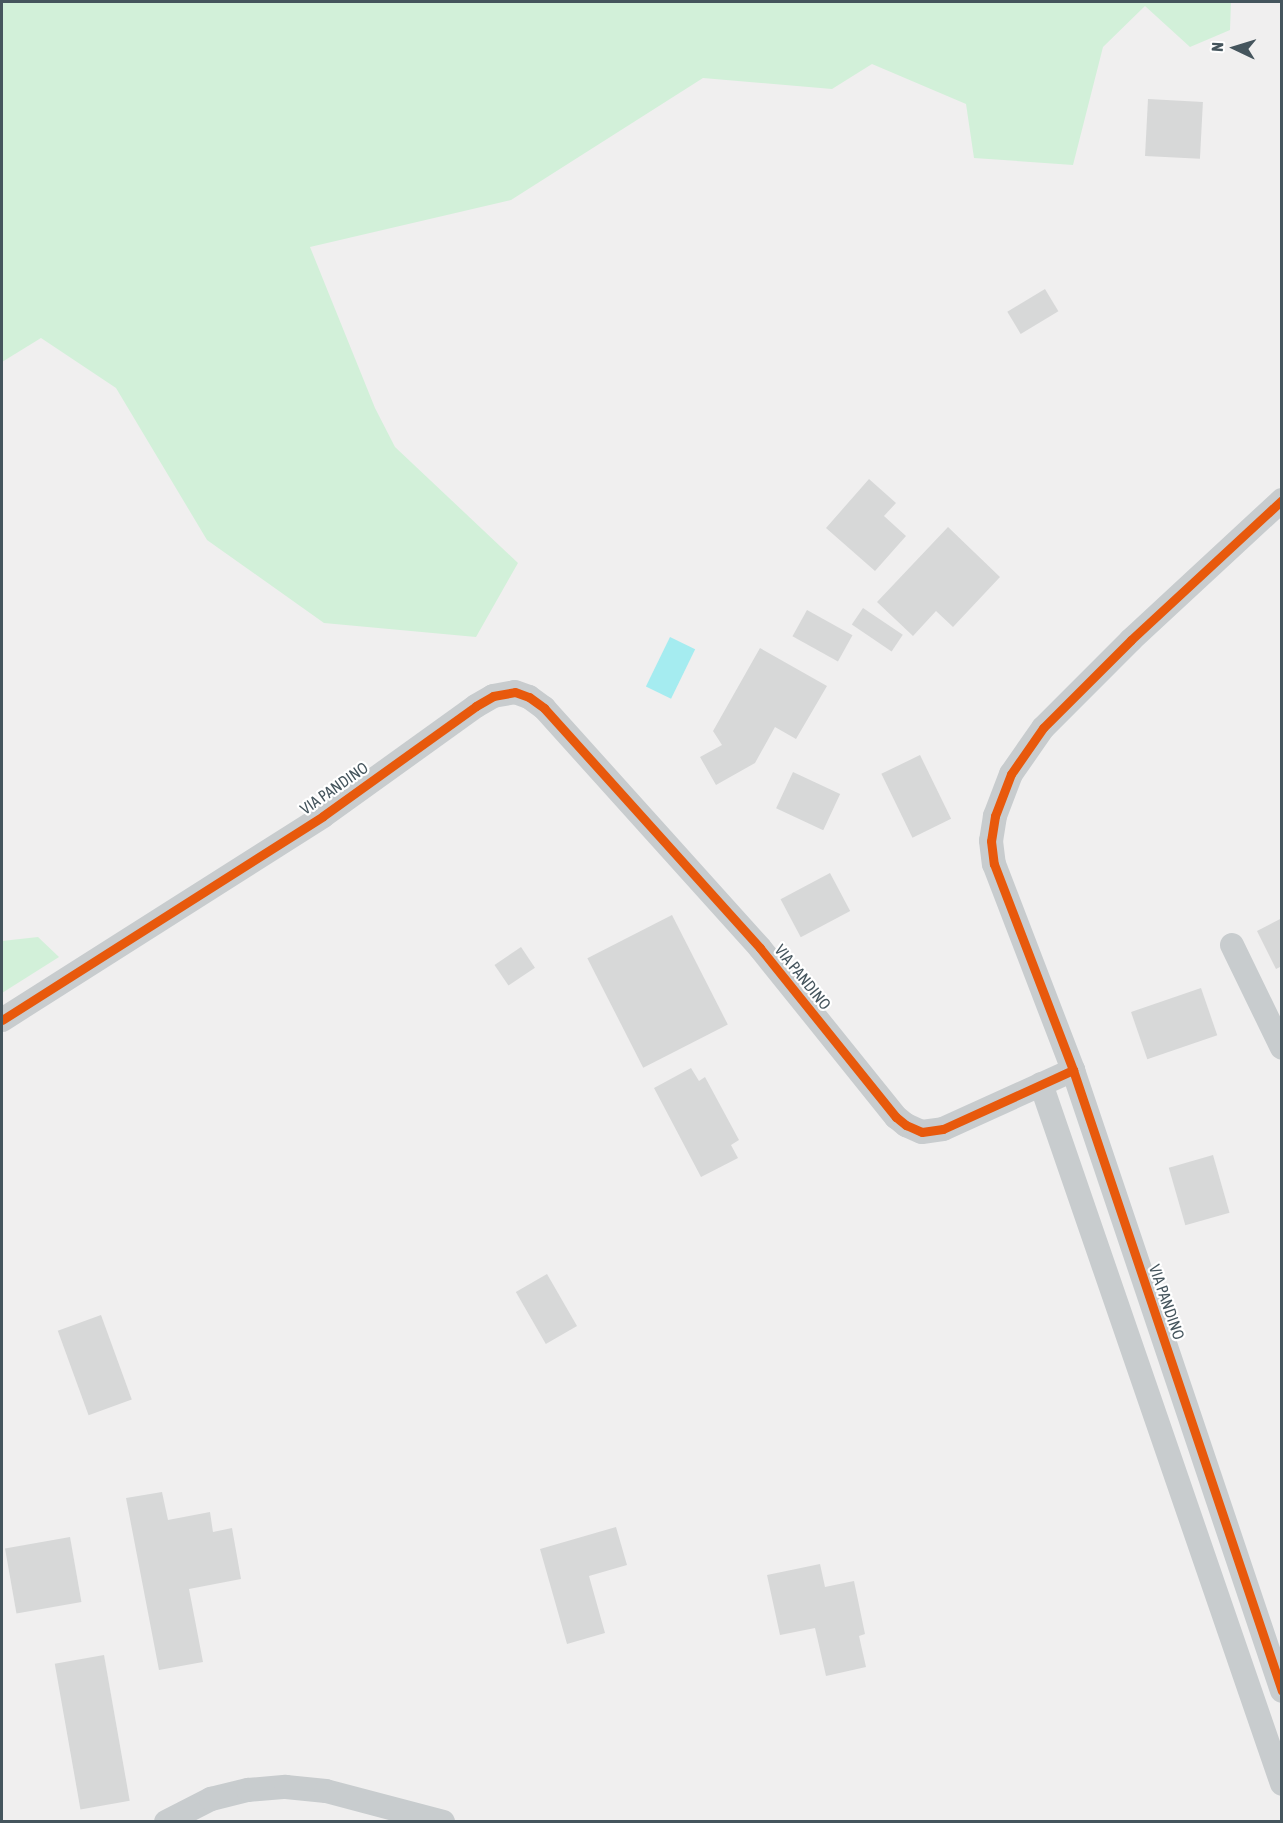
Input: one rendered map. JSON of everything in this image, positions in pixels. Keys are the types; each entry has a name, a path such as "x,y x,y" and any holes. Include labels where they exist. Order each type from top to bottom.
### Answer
{"street":[{"path":"1073,1070 994,864 992,828 1002,794 1011,774 1043,728 1131,640 1281,500"},
{"name":"VIA PANDINO","path":"2,1020 322,816 476,706 493,696 514,692 529,697 544,708 760,948 896,1117 906,1125 922,1132 943,1129 1073,1070 1281,1691"},
{"path":"1232,945 1281,1048"},
{"path":"1041,1084 1281,1784"},
{"path":"166,1821 211,1799 248,1790 285,1787 337,1794 443,1821"}],"green space":[{"path":"2,2 1231,2 1230,30 1190,47 1145,6 1103,47 1073,165 974,158 966,104 872,64 832,89 703,78 511,200 310,247 375,408 395,447 518,563 476,637 324,623 207,540 116,388 41,338 2,362"},
{"path":"38,937 59,957 2,993 2,941"}],"water":[{"path":"670,637 695,649 671,699 646,686"}],"building":[{"path":"1148,99 1203,102 1200,159 1145,156"},
{"path":"1045,289 1058,311 1021,334 1007,312"},
{"path":"869,479 896,503 884,516 906,536 875,571 826,528"},
{"path":"948,527 1000,577 953,627 936,611 913,636 877,602"},
{"path":"863,608 903,635 892,651 852,625"},
{"path":"807,610 852,635 838,661 792,636"},
{"path":"760,648 827,686 796,739 775,727 755,763 716,785 700,757 722,745 713,731"},
{"path":"920,755 951,819 912,838 881,774"},
{"path":"793,772 840,794 823,830 776,808"},
{"path":"830,873 850,911 801,937 781,899"},
{"path":"672,915 728,1025 643,1068 587,958"},
{"path":"1282,918 1282,966 1276,969 1257,931"},
{"path":"521,947 535,968 508,986 494,965"},
{"path":"1201,988 1217,1035 1147,1059 1131,1012"},
{"path":"691,1068 699,1081 705,1077 739,1140 731,1145 738,1158 701,1177 654,1088"},
{"path":"1213,1155 1230,1213 1185,1225 1169,1168"},
{"path":"547,1274 577,1326 546,1344 516,1292"},
{"path":"101,1315 132,1400 89,1415 58,1331"},
{"path":"162,1492 168,1520 210,1512 213,1532 232,1528 241,1579 189,1589 203,1662 159,1670 126,1498"},
{"path":"616,1527 627,1565 589,1576 605,1633 567,1644 540,1549"},
{"path":"70,1537 81,1602 16,1613 5,1548"},
{"path":"820,1564 825,1587 854,1581 865,1634 859,1636 866,1667 826,1676 815,1628 780,1635 767,1575"},
{"path":"104,1655 130,1801 80,1809 55,1664"}],"cycle path":[{"path":"1282,500 1131,640 1043,728 1011,774 995,816 991,841 994,864 1073,1070 1282,1691"},
{"path":"2,1020 323,816 476,706 493,696 515,692 529,697 544,708 760,948 896,1117 906,1125 922,1132 943,1129 1073,1070"}]}
